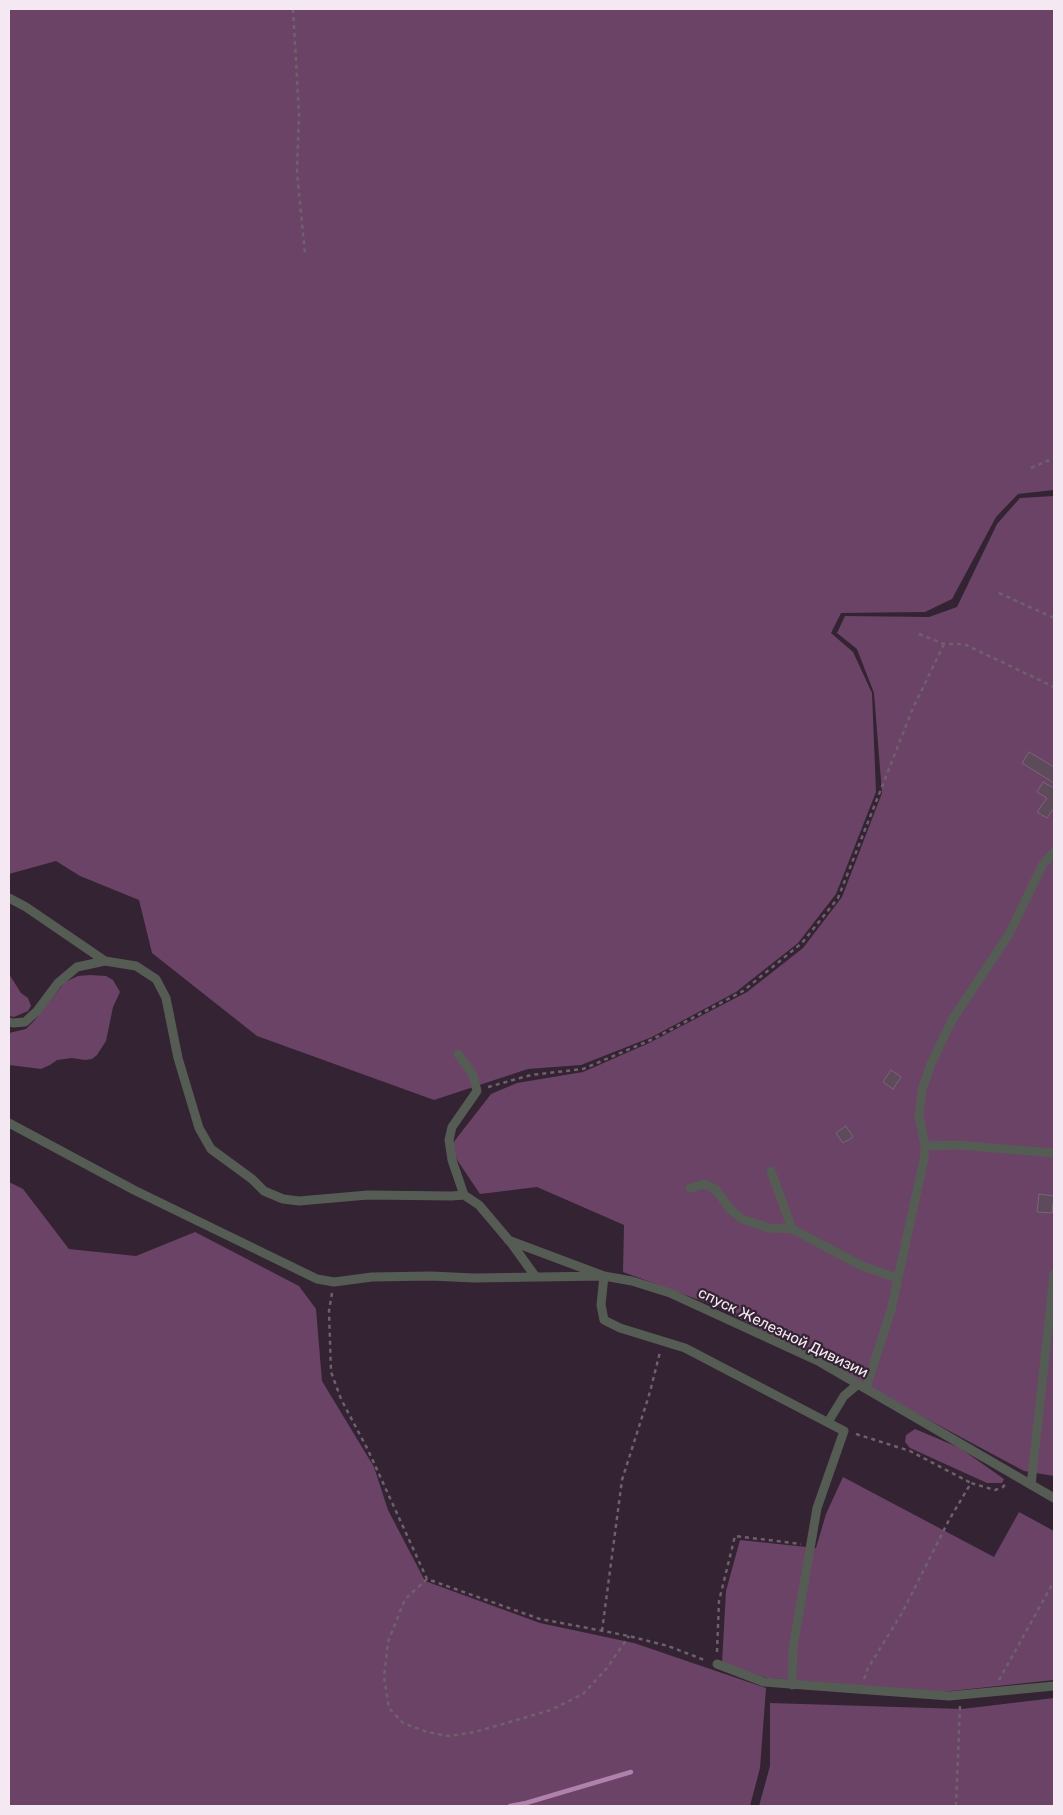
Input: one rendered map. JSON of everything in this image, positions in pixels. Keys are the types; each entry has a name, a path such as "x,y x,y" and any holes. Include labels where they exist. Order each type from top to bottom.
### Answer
{"lane":[{"path":"828,1422 844,1396 862,1386 891,1310 924,1159 925,1146 919,1116 922,1090 931,1064 952,1020 1009,934 1043,864 1054,852"},
{"path":"9,898 26,907 105,961"},
{"path":"9,1022 26,1022 37,1011 58,983 77,967 105,961 136,966 156,979 166,998 178,1058 199,1128 211,1149 252,1179 264,1191 282,1199 298,1200 368,1195 452,1196 464,1194"},
{"path":"458,1054 473,1075 477,1091 452,1127 449,1140 452,1160 464,1194 479,1205 535,1276"},
{"path":"9,1123 134,1190 283,1264 317,1279 334,1282"},
{"path":"925,1146 958,1145 1054,1153"},
{"path":"771,1171 792,1229"},
{"path":"690,1188 705,1184 716,1190 730,1209 742,1219 769,1228 792,1229 862,1266 897,1278"},
{"path":"508,1240 604,1276 600,1305 604,1320 620,1328 685,1348 844,1431 817,1508 793,1648 792,1685"},
{"path":"1031,1485 1054,1274"},
{"name":"спуск Железной Дивизии","path":"334,1282 372,1277 535,1276 604,1276 632,1281 670,1293 820,1362 1054,1498"},
{"path":"717,1664 764,1682 949,1696 1054,1686"}],"path":[{"path":"293,9 299,114 298,172 304,254"},
{"path":"1031,468 1054,458"},
{"path":"1000,593 1054,618"},
{"path":"919,634 944,644 964,644 1054,687"},
{"path":"477,1091 531,1075 583,1069 653,1039 743,991 802,943 838,898 913,708 944,644"},
{"path":"334,1282 329,1311 331,1372 341,1399 368,1450 427,1579 540,1619 629,1636 668,1646 717,1664 720,1601 735,1536 811,1545"},
{"path":"602,1631 622,1480 650,1392 662,1341"},
{"path":"844,1431 910,1452 971,1483 995,1490 1004,1487 1011,1473"},
{"path":"860,1690 868,1668 902,1614 949,1520 971,1483"},
{"path":"427,1579 405,1599 388,1642 384,1677 389,1708 403,1723 427,1732 449,1736 466,1734 551,1710 583,1694 607,1668 629,1636"},
{"path":"993,1692 1054,1581"},
{"path":"956,1806 960,1695"}],"shaded area":[{"path":"9,9 1054,9 1054,490 1018,494 996,517 952,599 925,612 841,613 831,633 853,652 872,693 876,792 836,894 798,943 736,992 652,1037 581,1065 528,1069 434,1100 257,1036 152,953 139,900 80,876 56,861 9,874"},
{"path":"1054,496 1054,1476 1024,1471 718,1307 623,1272 624,1225 537,1187 480,1194 449,1148 491,1094 517,1083 583,1072 649,1043 747,992 803,948 842,897 882,793 874,693 857,649 837,633 845,616 929,617 957,607 997,524 1020,498"},
{"path":"9,974 21,993 28,998 31,1006 28,1011 14,1017 9,1016"},
{"path":"78,976 106,976 113,980 120,992 113,1007 106,1041 97,1055 92,1059 85,1060 72,1058 57,1060 41,1069 9,1065 9,1033 26,1029 65,982"},
{"path":"9,1182 23,1189 69,1249 136,1256 195,1232 299,1286 316,1309 322,1381 374,1467 388,1510 425,1581 540,1623 634,1643 766,1688 760,1768 750,1806 9,1806"},
{"path":"915,1429 960,1448 1004,1479 1002,1483 987,1483 910,1448 905,1442 906,1435"},
{"path":"843,1477 994,1557 1019,1512 1054,1531 1054,1680 942,1692 767,1678 722,1663 726,1591 740,1540 816,1548 826,1514"},
{"path":"1054,1698 1054,1806 759,1806 770,1766 770,1703 962,1709"}],"building":[{"path":"1029,752 1054,767 1054,783 1022,763"},
{"path":"1043,782 1054,788 1054,808 1047,818 1037,812 1047,798 1037,792"},
{"path":"891,1070 901,1077 893,1089 883,1082"},
{"path":"846,1126 853,1137 843,1143 836,1133"},
{"path":"1039,1194 1054,1196 1052,1213 1037,1212"}],"waterway":[{"path":"510,1806 631,1772"}]}
